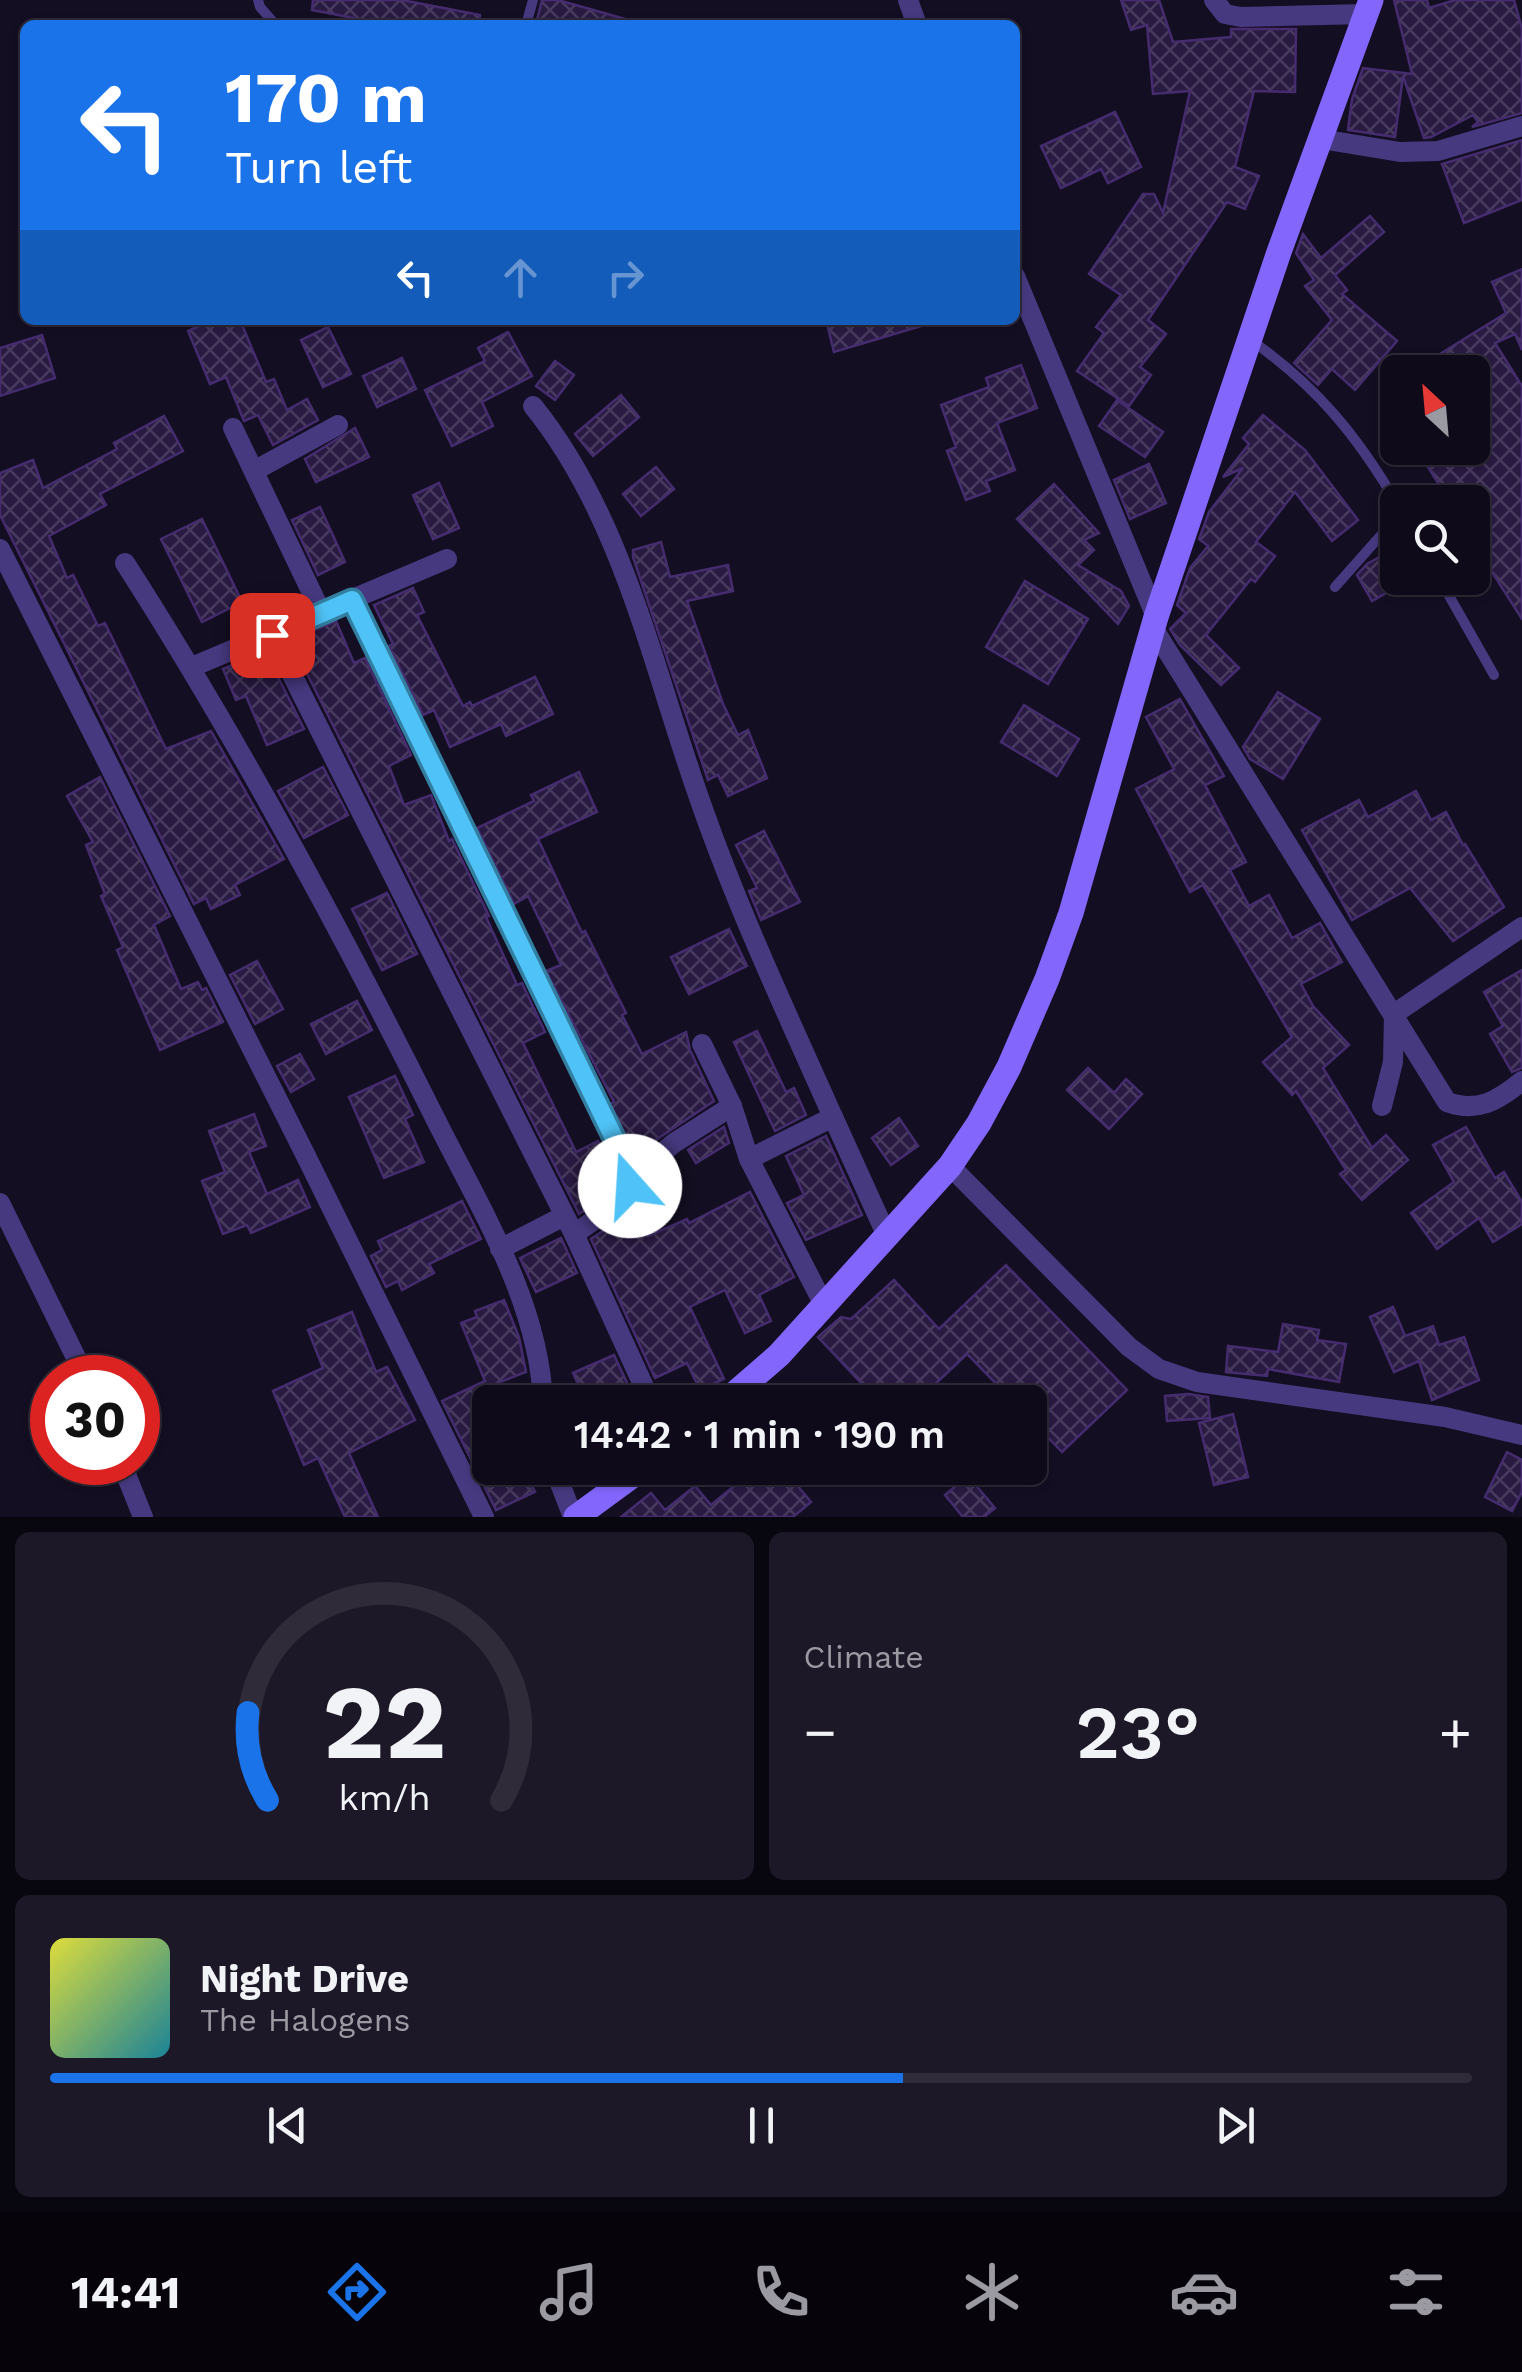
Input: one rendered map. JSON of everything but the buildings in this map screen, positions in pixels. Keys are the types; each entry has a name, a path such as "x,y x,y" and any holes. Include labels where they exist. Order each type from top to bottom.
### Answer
{"street":[{"path":"745,1385 780,1355 950,1166 1010,1068 1071,913 1156,624 1250,340 1368,7 1240,17 1225,14 1214,0"},
{"path":"1321,139 1400,152 1438,151 1522,126"},
{"path":"1020,288 1156,624 1447,1102 1463,1108 1494,1102 1522,1081"},
{"path":"533,406 559,438 595,504 704,812 887,1236"},
{"path":"254,471 338,425"},
{"path":"234,428 322,614"},
{"path":"0,549 484,1517"},
{"path":"192,667 446,559"},
{"path":"126,563 192,667 382,1012 500,1248 525,1312 542,1385"},
{"path":"352,600 616,1142 629,1180 629,1194 622,1201 569,1225 500,1248"},
{"path":"272,635 569,1225 643,1385"},
{"path":"1394,1014 1522,927"},
{"path":"1382,1106 1394,1062 1394,1014"},
{"path":"702,1044 732,1106 749,1158 824,1305"},
{"path":"629,1180 674,1142 732,1106"},
{"path":"749,1158 834,1117"},
{"path":"950,1166 1129,1347 1169,1374 1197,1382 1445,1416 1522,1435"},
{"path":"0,1203 75,1355"},
{"path":"130,1485 143,1517"},
{"path":"561,1485 575,1517 619,1485"}],"lane":[{"path":"1250,340 1281,362 1344,422 1386,485"},
{"path":"1335,587 1380,536"},
{"path":"1449,595 1494,675"}],"route":[{"path":"272,635 352,600 616,1142 630,1186"}]}
